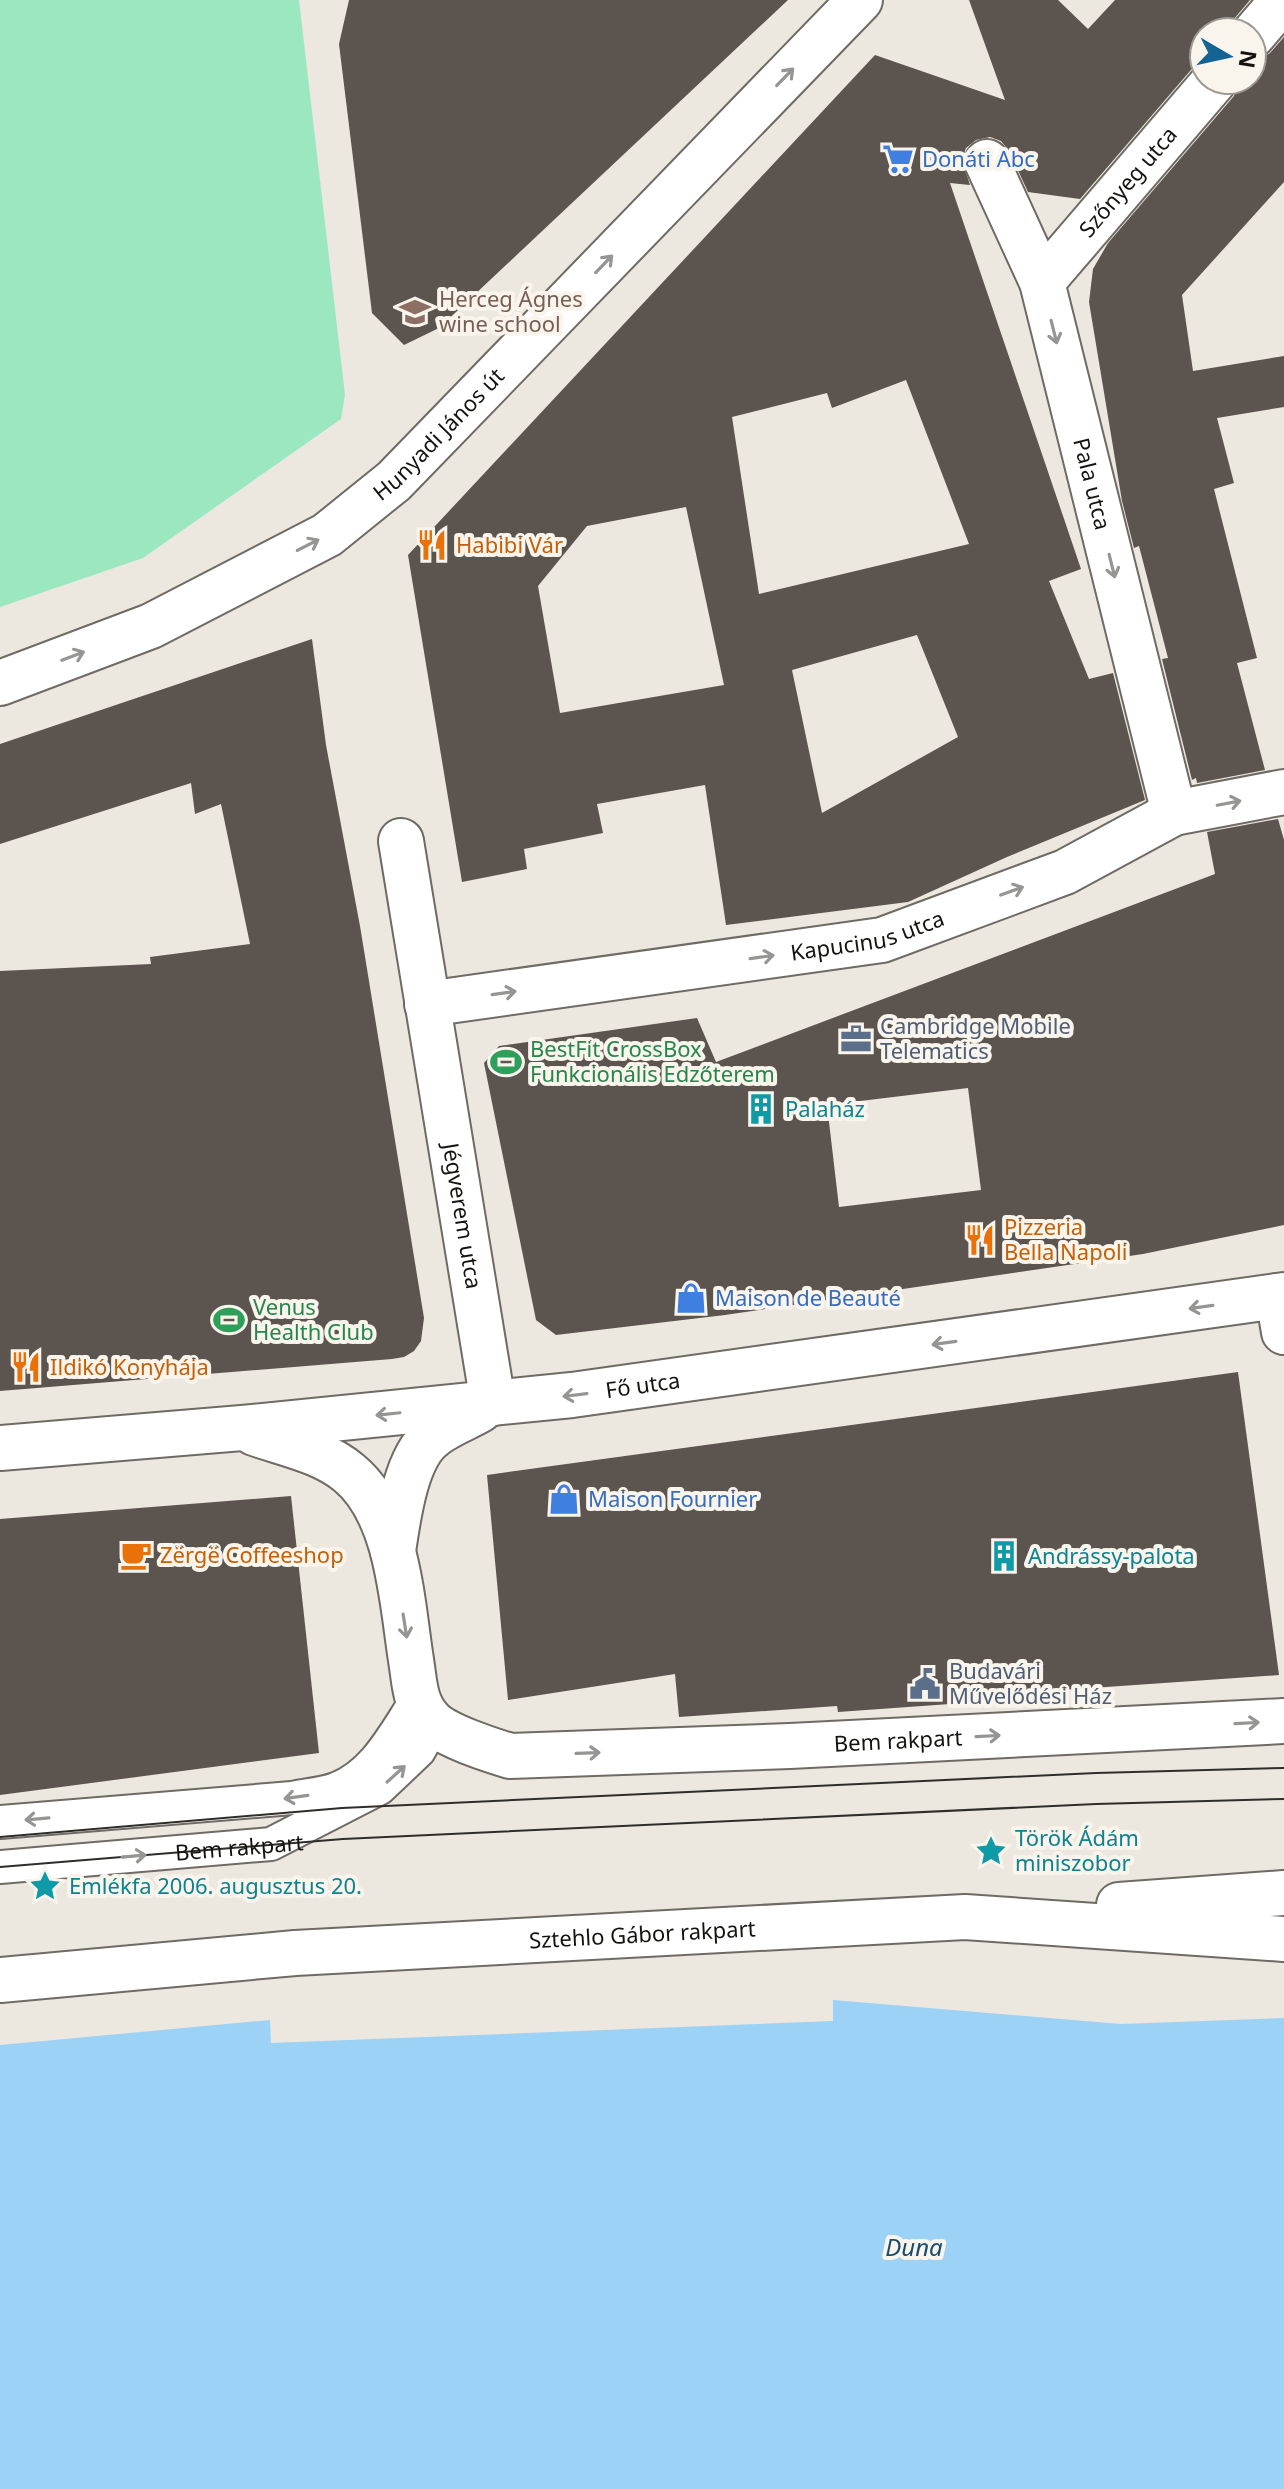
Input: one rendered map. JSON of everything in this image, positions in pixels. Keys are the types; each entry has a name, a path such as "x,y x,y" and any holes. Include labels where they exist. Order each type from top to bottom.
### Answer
{"street":[{"name":"Hunyadi János út","path":"0,683 151,626 327,535 394,481 860,0"},
{"path":"1268,17 1283,0"},
{"name":"Szőnyeg utca","path":"1042,282 1201,96"},
{"name":"Pala utca","path":"987,162 1042,282 1174,813"},
{"name":"Kapucinus utca","path":"427,1004 882,940 1065,872 1174,813 1284,792"},
{"name":"Jégverem utca","path":"401,841 493,1403"},
{"name":"Fő utca","path":"0,1448 242,1428 572,1395 1282,1308"},
{"path":"393,1551 400,1509 420,1452 430,1438 493,1403"},
{"path":"242,1428 331,1460 351,1474 369,1495 393,1551 425,1712"},
{"name":"Bem rakpart","path":"425,1712 484,1749 510,1756 790,1746 1284,1721"},
{"path":"965,1917 1284,1893"},
{"name":"Sztehlo Gábor rakpart","path":"0,1980 295,1953 965,1917 1284,1939"}],"lane":[{"name":"Bem rakpart","path":"0,1822 292,1798 337,1788 375,1762 425,1712"},
{"name":"Bem rakpart","path":"0,1867 271,1844 380,1788 419,1751 425,1712"}],"green space":[{"path":"0,0 299,0 345,395 341,419 143,558 0,607"}],"water":[{"name":"Duna","path":"833,2000 1121,2024 1284,2018 1284,2489 0,2489 0,2045 270,2020 271,2043 833,2021"}],"building":[{"path":"349,0 788,0 439,328 404,345 372,313 339,44"},
{"path":"969,0 1058,0 1088,29 1115,0 1250,0 1236,16 1188,16 1188,73 1080,199 1028,192 1009,151 1001,141 990,137 976,140 966,148 962,160 970,185 950,183 1081,569 1049,581 1089,679 1113,673 1145,800 908,902 726,925 705,785 597,804 603,833 524,849 527,869 462,882 408,555 875,55 1005,100","holes":["906,380 969,544 759,594 732,417 827,393 832,408","686,507 724,685 560,713 538,586 587,526","917,635 958,737 822,813 792,670"]},
{"path":"1284,37 1284,182 1182,295 1193,371 1284,356 1284,407 1217,418 1234,483 1214,489 1257,658 1237,663 1265,770 1197,783 1196,778 1192,780 1162,659 1168,658 1139,546 1134,548 1122,501 1089,302 1093,269 1108,243 1234,96 1268,96 1270,53"},
{"path":"312,639 326,745 360,926 424,1318 421,1341 414,1351 392,1359 0,1391 0,971 151,964 150,957 250,944 221,804 195,814 191,783 0,844 0,744"},
{"path":"1278,819 1284,840 1284,1225 1143,1254 725,1315 556,1335 536,1320 484,1063 499,1046 697,1018 716,1062 1215,874 1207,832","holes":["968,1088 981,1190 839,1207 827,1105"]},
{"path":"1238,1372 1279,1675 949,1698 950,1704 838,1712 837,1706 679,1717 675,1674 508,1700 487,1475"},
{"path":"291,1496 319,1753 0,1795 0,1519"}],"tram line":[{"path":"0,1837 342,1808 1096,1773 1284,1768"},
{"path":"0,1867 343,1839 1096,1804 1284,1799"}],"place":[{"name":"Donáti Abc","path":"898,159"},
{"name":"Herceg Ágnes wine school","path":"415,312"},
{"name":"Habibi Vár","path":"432,545"},
{"name":"Cambridge Mobile Telematics","path":"856,1039"},
{"name":"BestFit CrossBox Funkcionális Edzőterem","path":"506,1062"},
{"name":"Palaház","path":"761,1109"},
{"name":"Pizzeria Bella Napoli","path":"980,1240"},
{"name":"Maison de Beauté","path":"691,1298"},
{"name":"Venus Health Club","path":"229,1320"},
{"name":"Ildikó Konyhája","path":"26,1367"},
{"name":"Maison Fournier","path":"564,1499"},
{"name":"Zërgë Coffeeshop","path":"136,1555"},
{"name":"Andrássy-palota","path":"1004,1556"},
{"name":"Budavári Művelődési Ház","path":"925,1684"},
{"name":"Török Ádám miniszobor","path":"991,1851"},
{"name":"Emlékfa 2006. augusztus 20.","path":"45,1886"}]}
